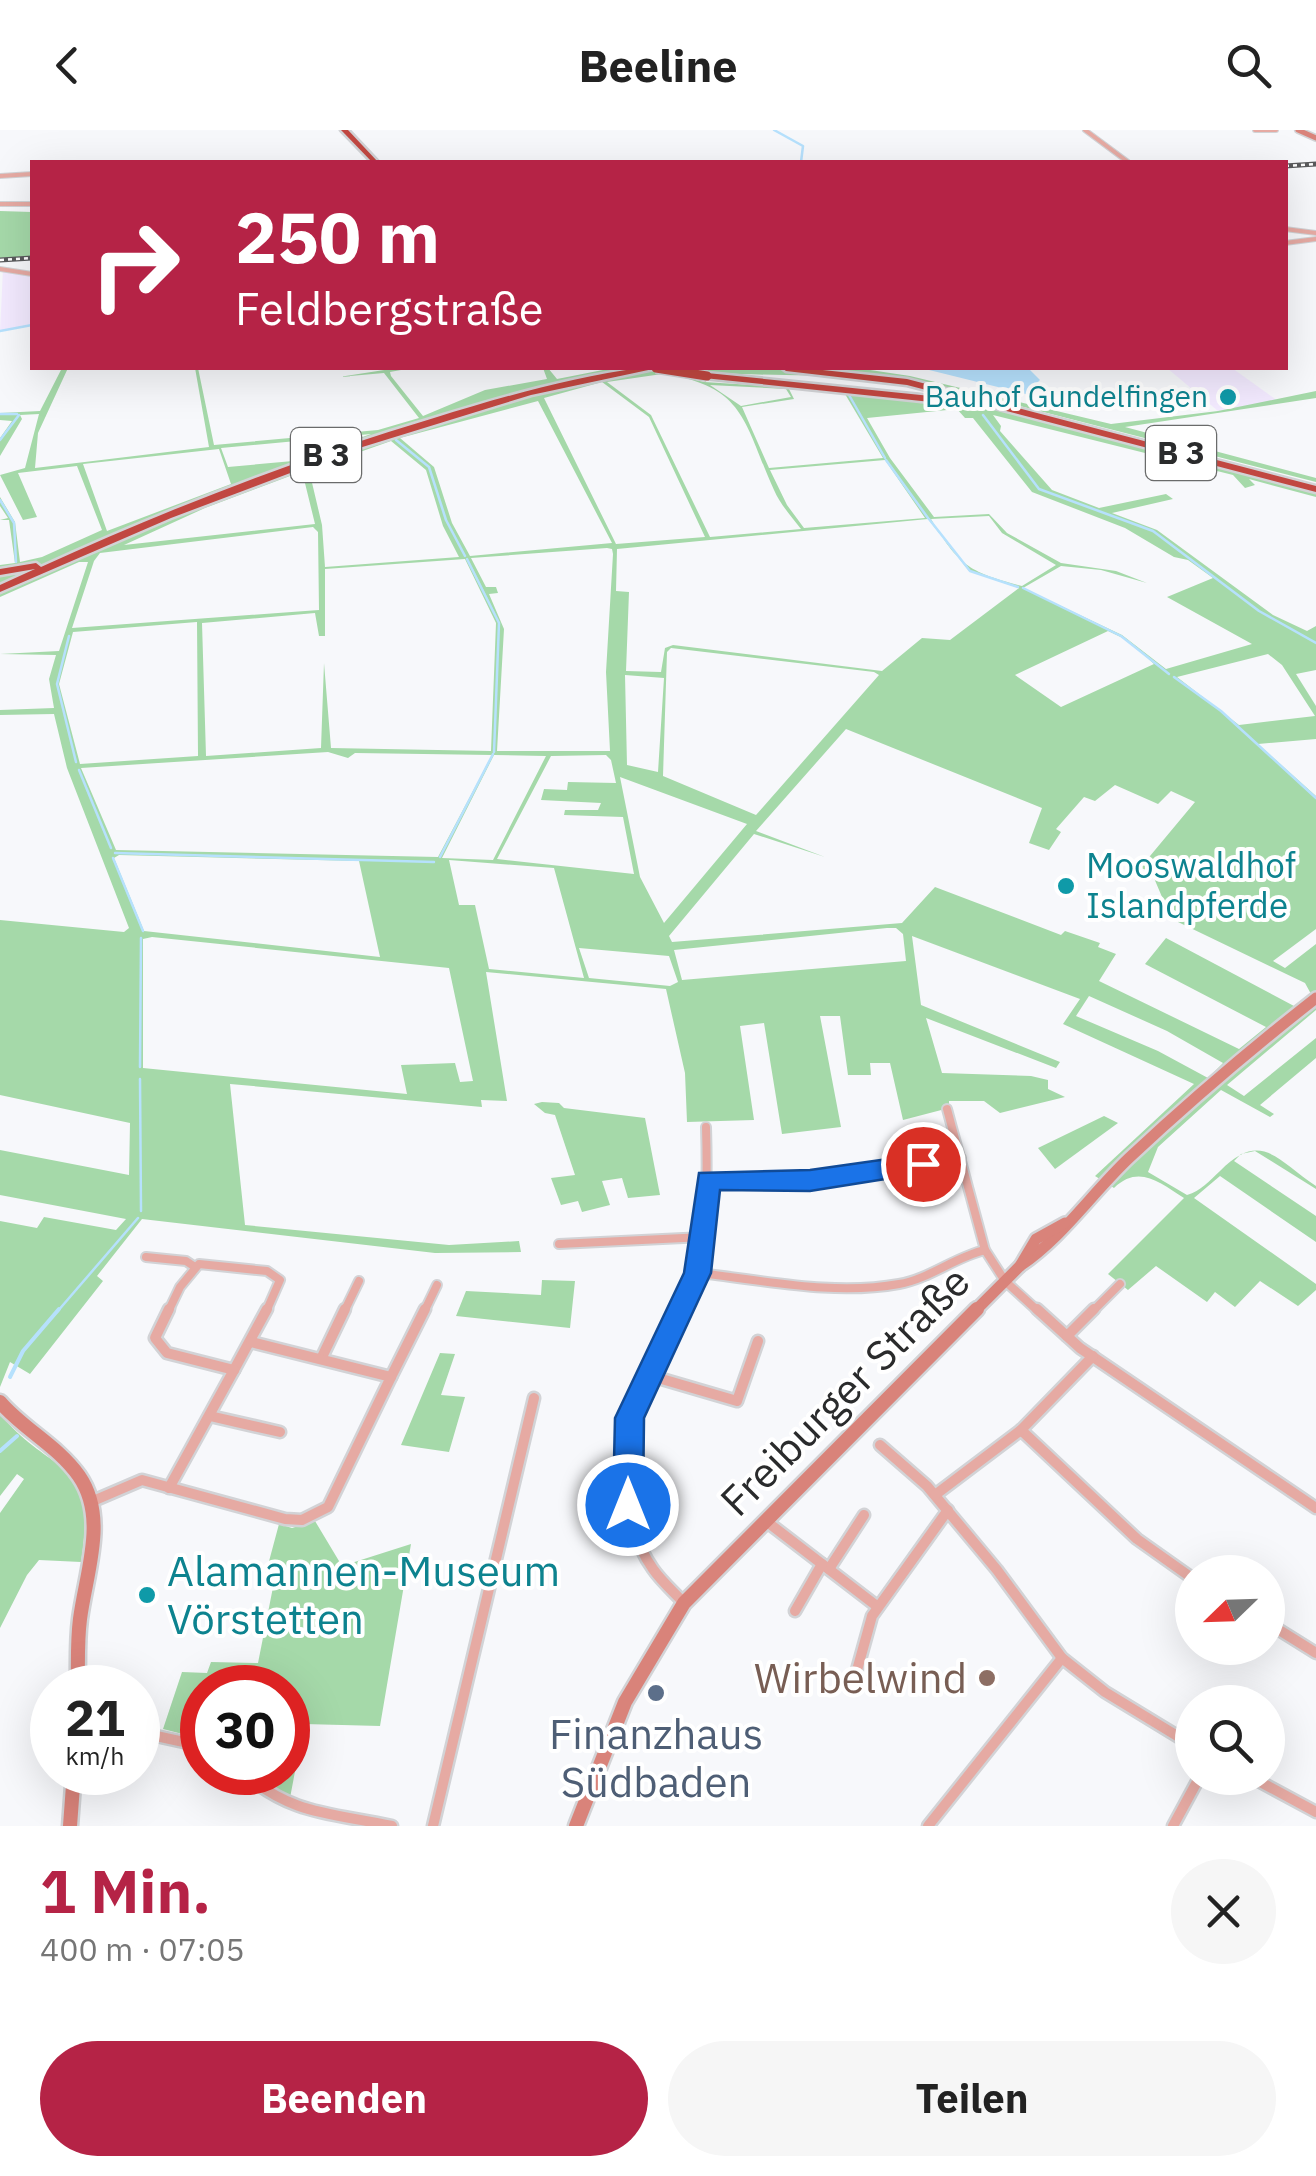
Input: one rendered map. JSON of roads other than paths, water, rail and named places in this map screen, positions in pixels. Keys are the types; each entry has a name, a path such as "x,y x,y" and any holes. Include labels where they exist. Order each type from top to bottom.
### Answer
{"highway":[{"path":"344,130 373,160"},
{"path":"353,130 382,160"},
{"name":"B 3","path":"0,588 56,560 319,457 483,406 582,380 641,370"},
{"path":"666,370 893,393 1045,418"},
{"name":"B 3","path":"803,370 906,382 1316,486"},
{"name":"B 3","path":"853,370 959,389 1316,486"},
{"name":"B 3","path":"0,588 171,513"},
{"path":"0,572 56,560"}],"street":[{"path":"1085,130 1125,160"},
{"path":"1255,130 1274,130"},
{"path":"1298,130 1316,138"},
{"path":"0,176 30,174"},
{"path":"0,204 30,204"},
{"path":"1288,230 1316,236"},
{"path":"1288,242 1316,236"},
{"path":"0,269 30,274"},
{"name":"Freiburger Straße","path":"576,1826 625,1702 684,1603 1020,1266 1048,1247 1065,1223 1223,1072 1316,998"},
{"path":"946,1109 985,1250 1005,1282 1093,1356 1316,1508"},
{"path":"684,1603 651,1567 628,1505 629,1418 698,1273 708,1180 706,1127"},
{"path":"708,1180 810,1180 961,1158"},
{"path":"559,1244 704,1237"},
{"path":"698,1273 890,1286 921,1277 963,1254 985,1250"},
{"path":"146,1257 186,1261 195,1267"},
{"path":"170,1488 252,1342 280,1280 267,1271 199,1264 156,1328 155,1338 167,1353 234,1370"},
{"path":"322,1357 359,1281"},
{"path":"1067,1336 1120,1284"},
{"path":"93,1500 142,1480 285,1518 302,1520 317,1514 328,1507 342,1483 438,1285"},
{"path":"648,1375 737,1401 758,1340"},
{"path":"252,1342 391,1377"},
{"path":"935,1495 1021,1430 1093,1356"},
{"path":"433,1826 534,1398"},
{"path":"0,1402 63,1459 93,1500 95,1525 79,1622 78,1665"},
{"path":"210,1416 280,1432"},
{"path":"1021,1430 1137,1539 1175,1566"},
{"path":"880,1445 948,1510 1062,1658 1105,1692 1175,1735"},
{"path":"854,1681 872,1616 948,1510"},
{"path":"794,1611 864,1515"},
{"path":"766,1521 878,1606"},
{"path":"1285,1634 1316,1653"},
{"path":"928,1826 1062,1658"},
{"path":"70,1826 72,1795"},
{"path":"265,1795 290,1808 392,1826"},
{"path":"1173,1826 1190,1795"},
{"path":"1284,1795 1316,1812"}],"water":[{"path":"929,370 1030,370 1040,380 1026,394"}],"waterway":[{"path":"774,130 803,146 801,160"},
{"path":"0,331 30,325"},
{"path":"849,395 885,458"},
{"path":"0,414 17,414"},
{"path":"0,440 19,415"},
{"path":"983,415 1039,489 1153,531 1259,611 1316,643"},
{"path":"396,440 429,467 446,520 465,556"},
{"path":"886,460 928,518"},
{"path":"0,500 14,523 16,562"},
{"path":"929,519 970,571 1018,587"},
{"path":"467,559 499,623 494,752"},
{"path":"1023,588 1121,636 1169,674"},
{"path":"69,636 57,684 76,762"},
{"path":"1174,677 1221,711 1316,798"},
{"path":"440,857 493,754"},
{"path":"79,770 111,848"},
{"path":"115,853 434,862"},
{"path":"113,858 143,931"},
{"path":"140,1067 141,938"},
{"path":"140,1079 141,1211"},
{"path":"57,1312 138,1218"},
{"path":"10,1377 23,1351 59,1309"},
{"path":"0,1451 17,1436"}],"railway":[{"path":"1288,166 1316,164"},
{"path":"0,260 30,258"}],"place":[{"name":"Bauhof Gundelfingen","path":"1228,397"},
{"name":"Mooswaldhof Islandpferde","path":"1066,886"},
{"name":"Alamannen-Museum Vörstetten","path":"147,1595"},
{"name":"Wirbelwind","path":"987,1678"},
{"name":"Finanzhaus Südbaden","path":"656,1693"}]}
